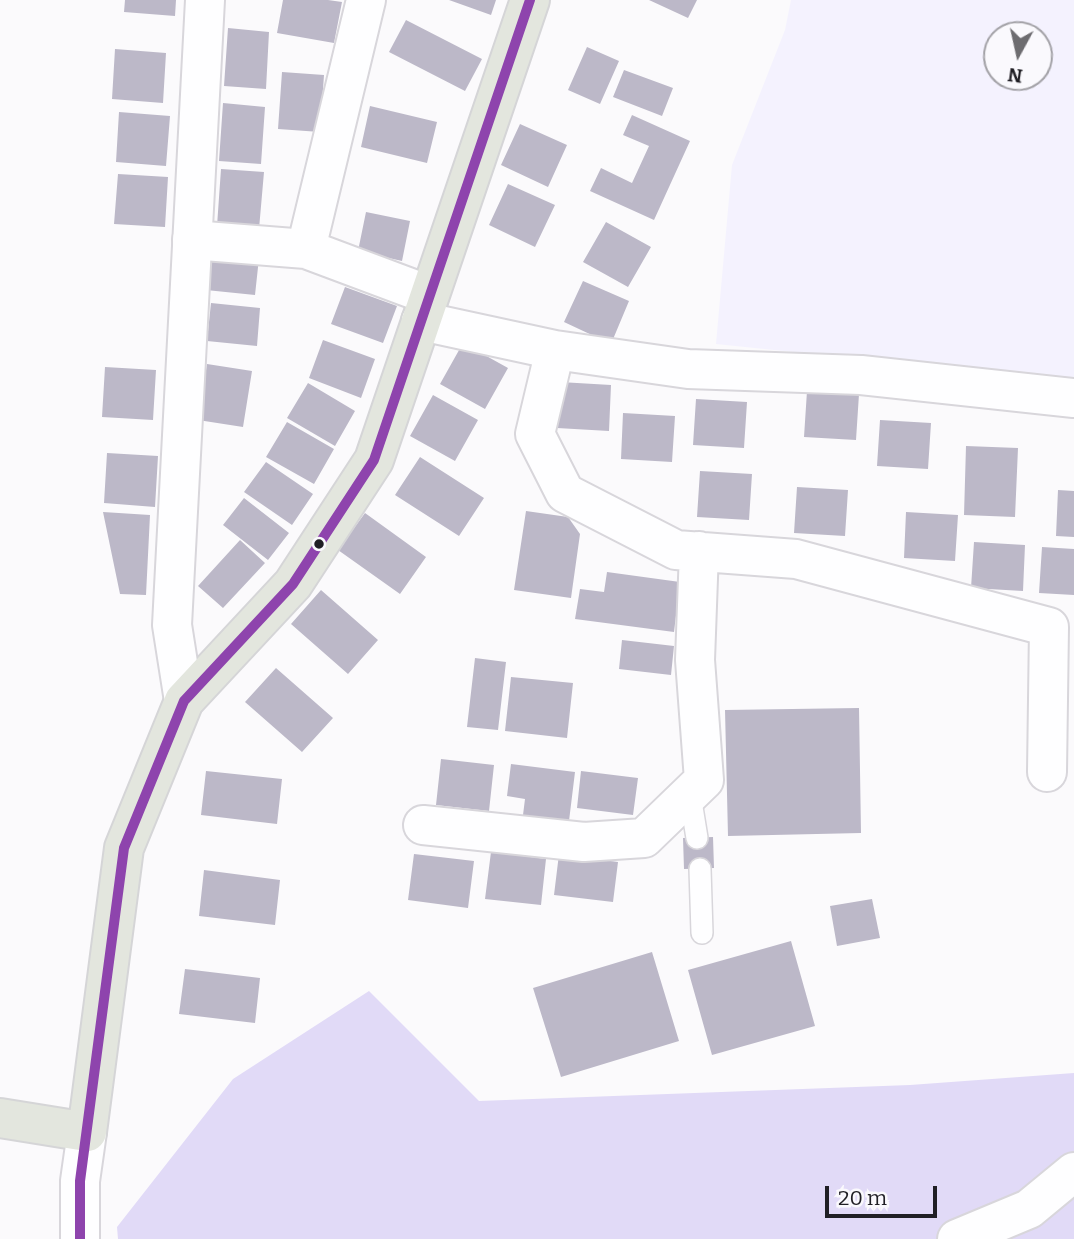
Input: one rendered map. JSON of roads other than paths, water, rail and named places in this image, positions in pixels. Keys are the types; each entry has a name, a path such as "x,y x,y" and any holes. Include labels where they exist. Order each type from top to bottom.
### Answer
{"highway":[{"path":"14,1121 87,1132 124,848 184,701 293,584 374,460 530,0"}],"street":[{"path":"184,701 172,625 205,0"},
{"path":"306,249 366,0"},
{"path":"192,240 306,249 425,308 555,350 688,369 861,375 1074,398"},
{"path":"555,350 536,435 565,493 676,550 796,559 1049,627 1047,772"},
{"path":"423,825 584,842 644,838 690,795 704,780 695,660 699,551"},
{"path":"80,1239 79,1181 87,1132"},
{"path":"957,1239 1030,1209 1074,1172"}],"lane":[{"path":"690,795 697,838"},
{"path":"700,869 702,933"}]}
